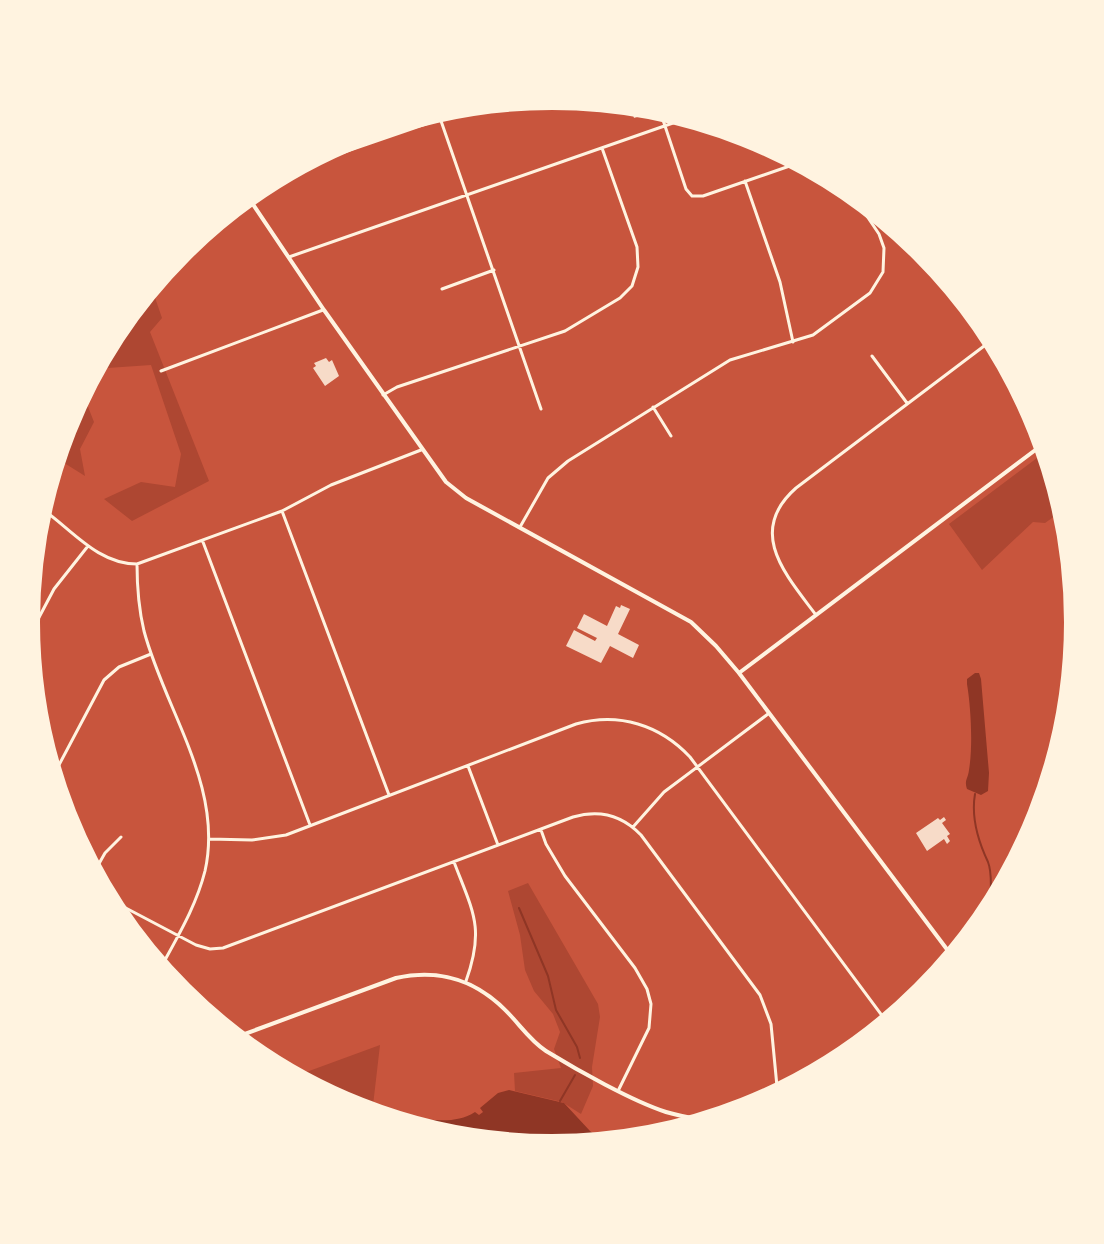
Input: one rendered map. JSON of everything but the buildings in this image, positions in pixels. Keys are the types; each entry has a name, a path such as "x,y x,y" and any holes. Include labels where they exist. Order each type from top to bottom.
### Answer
{"highway":[{"path":"352,148 407,129"}],"street":[{"path":"441,121 541,409"},
{"path":"664,121 686,189 692,196 703,196 789,166"},
{"path":"287,257 672,123"},
{"path":"383,395 397,387 573,327 620,298 635,279 637,247 602,148"},
{"path":"745,181 780,282 793,342"},
{"path":"253,204 421,450 456,490 691,622 739,673 947,950"},
{"path":"520,527 543,485 557,469 735,357 817,333 863,298 876,286 883,272 885,257 881,237 866,215"},
{"path":"442,289 494,270"},
{"path":"161,371 324,310"},
{"path":"816,615 785,574 775,555 772,536 779,508 796,488 985,345"},
{"path":"872,356 907,403"},
{"path":"653,407 671,436"},
{"path":"739,673 1036,449"},
{"path":"50,515 88,546 112,560 137,564 282,511 331,485 421,450"},
{"path":"282,511 389,795"},
{"path":"203,542 310,825"},
{"path":"38,619 54,589 88,546"},
{"path":"137,564 142,623 200,781 209,839 201,886 165,960"},
{"path":"59,765 108,676 119,667 152,654"},
{"path":"633,827 655,800 768,714"},
{"path":"209,839 272,838 576,724 611,719 631,721 658,732 682,749 698,767 882,1016"},
{"path":"467,766 498,845"},
{"path":"124,907 203,947 230,947 581,815 599,813 619,818 646,840 760,995 771,1024 777,1084"},
{"path":"540,829 565,876 635,968 647,989 651,1004 649,1028 619,1089"},
{"path":"99,864 121,837"},
{"path":"454,862 477,930 475,952 466,981"},
{"path":"245,1034 396,978 430,974 466,981 494,998 540,1047 668,1112 690,1117"}],"shaded area":[{"path":"155,296 162,318 150,332 209,481 132,521 104,499 141,482 175,487 181,454 151,365 105,368"},
{"path":"87,404 94,422 80,449 85,476 63,463"},
{"path":"1039,457 1055,516 1045,523 1033,522 982,570 949,524"},
{"path":"979,673 981,679 989,773 988,791 981,795 967,789 966,784 971,739 967,679"},
{"path":"528,883 598,1004 600,1017 592,1067 593,1086 581,1114 562,1102 515,1091 514,1073 561,1068 554,1049 560,1032 553,1014 534,991 525,970 520,935 508,891"},
{"path":"380,1045 373,1104 305,1072"},
{"path":"509,1090 564,1103 594,1134 552,1136 485,1132 419,1118 450,1120 475,1112 479,1115 483,1112 480,1108 498,1093"}],"waterway":[{"path":"975,794 975,821 990,868 991,889"},
{"path":"519,908 548,976 556,1010 580,1058"},
{"path":"560,1101 575,1075"}]}
